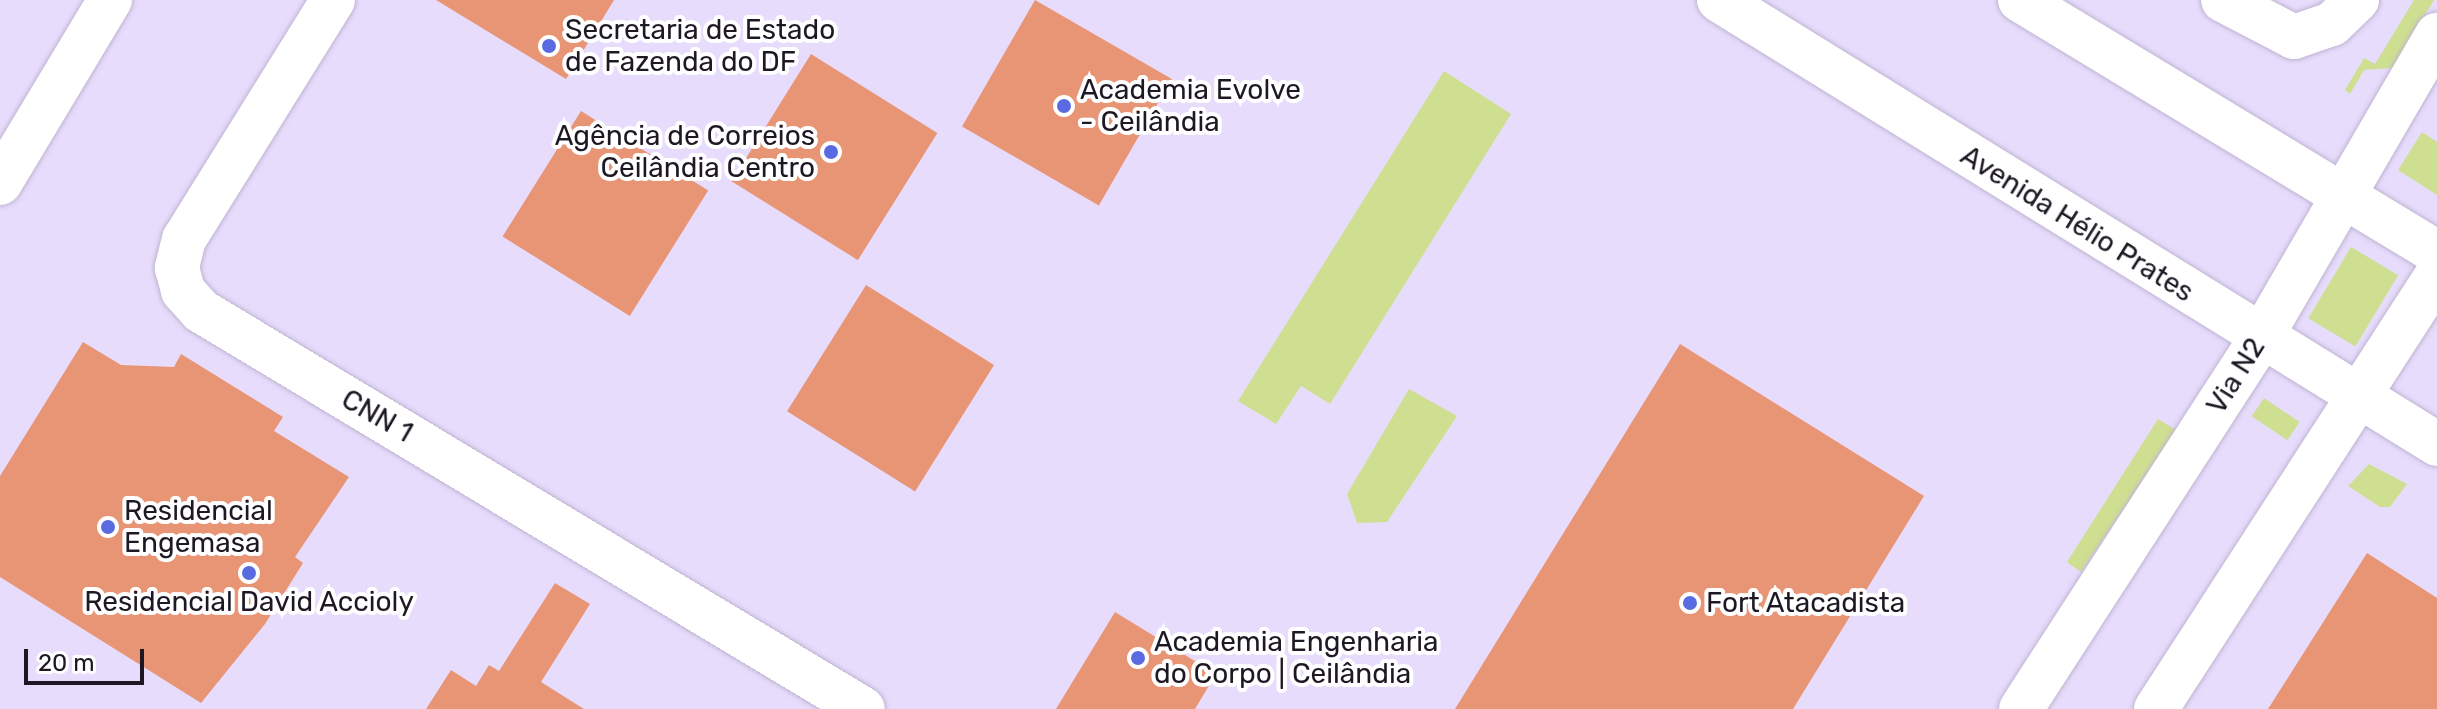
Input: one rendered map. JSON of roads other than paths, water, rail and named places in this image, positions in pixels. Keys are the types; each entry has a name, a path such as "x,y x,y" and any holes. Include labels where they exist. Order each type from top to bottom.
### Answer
{"main road":[{"path":"0,183 110,0"},
{"name":"CNN 1","path":"333,0 184,239 177,268 183,291 201,311 863,709"},
{"name":"Avenida Hélio Prates","path":"1719,0 2260,339 2437,444"},
{"path":"2020,0 2437,253"},
{"path":"2223,0 2294,37 2332,24 2357,0"},
{"name":"Via N2","path":"2021,709 2260,339 2342,193 2437,35"},
{"path":"2156,709 2437,275"}],"place":[{"name":"Secretaria de Estado de Fazenda do DF","path":"549,46"},
{"name":"Academia Evolve - Ceilândia","path":"1064,106"},
{"name":"Agência de Correios Ceilândia Centro","path":"831,152"},
{"name":"Residencial Engemasa","path":"108,527"},
{"name":"Residencial David Accioly","path":"249,573"},
{"name":"Fort Atacadista","path":"1690,603"},
{"name":"Academia Engenharia do Corpo | Ceilândia","path":"1138,658"}]}
